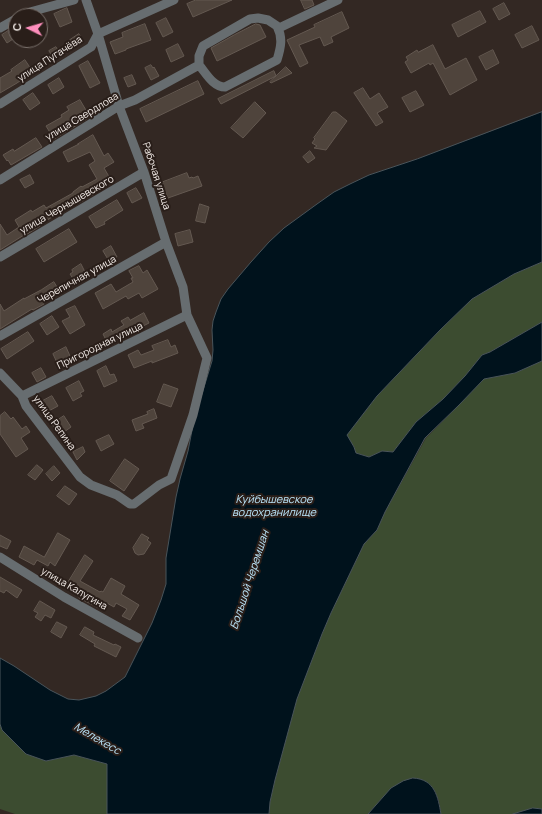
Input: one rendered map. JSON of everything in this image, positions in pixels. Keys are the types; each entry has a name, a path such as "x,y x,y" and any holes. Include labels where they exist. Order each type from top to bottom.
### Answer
{"street":[{"path":"45,8 74,0"},
{"name":"Рабочая улица","path":"86,0 98,34 119,106 144,172 166,242 183,287 187,316 207,358 193,415 171,479 159,485 134,504 130,504 117,495 91,485"},
{"name":"улица Пугачёва","path":"0,104 91,46 98,34 174,0"},
{"path":"278,28 338,0"},
{"path":"258,18 268,20 278,28 281,49 277,60 225,87 220,87 215,84 198,65 199,56 203,46 250,19 258,18"},
{"name":"улица Свердлова","path":"0,180 119,106 135,100 198,65"},
{"name":"улица Чернышевского","path":"0,257 144,172"},
{"name":"Черепичная улица","path":"0,336 166,242"},
{"name":"Пригородная улица","path":"22,396 187,316"},
{"name":"улица Репина","path":"0,372 22,396 26,406 80,477 91,485"},
{"name":"улица Калугина","path":"0,557 64,597 138,638"}],"green space":[{"path":"542,262 542,322 490,352 482,355 465,376 443,399 416,422 393,452 382,451 369,457 356,453 346,435 377,396 440,330 472,299 514,274"},
{"path":"542,361 542,809 533,808 513,814 441,814 439,801 434,789 382,798 368,814 269,814 275,780 297,698 322,634 364,544 377,530 385,512 426,438 484,379 515,373"},
{"path":"0,724 2,730 46,761 74,755 107,764 107,814 15,814 0,809"}],"water":[{"name":"Куйбышевское водохранилище","path":"542,112 542,262 514,274 472,299 377,396 347,435 356,453 369,457 382,451 393,452 416,422 443,399 465,376 482,355 490,352 542,322 542,361 515,373 484,379 425,438 385,512 377,530 364,544 322,634 297,699 275,780 269,814 107,814 107,764 74,755 46,761 26,754 2,730 0,724 0,658 50,690 68,699 79,700 96,696 106,691 125,677 152,623 166,584 166,558 176,497 188,451 194,420 212,361 213,321 221,299 269,242 284,228 334,192 369,175 417,159"},
{"path":"413,778 420,779 431,785 437,795 441,814 368,814 391,788 403,781"},
{"path":"533,808 542,809 542,814 513,814"}],"building":[{"path":"196,0 232,0 193,17 187,4"},
{"path":"301,0 312,0 314,5 305,9"},
{"path":"504,3 510,14 499,20 493,9"},
{"path":"67,8 72,22 60,27 54,14"},
{"path":"480,11 486,22 458,37 452,25"},
{"path":"342,12 349,28 331,37 333,42 324,46 320,37 299,45 308,63 300,67 287,40"},
{"path":"166,18 173,32 163,37 156,23"},
{"path":"145,24 151,40 115,54 110,42 123,37 122,33"},
{"path":"256,24 260,25 266,37 217,61 211,48"},
{"path":"532,26 539,40 522,48 515,35"},
{"path":"8,31 8,42 7,43 2,35"},
{"path":"79,34 83,41 74,46 70,40"},
{"path":"178,44 184,56 171,62 166,50"},
{"path":"433,45 445,69 466,58 477,80 450,95 433,63 430,65 429,63 411,73 405,62 408,60 406,57 417,50 418,52"},
{"path":"56,47 61,55 54,59 49,51"},
{"path":"493,50 499,63 486,70 479,57"},
{"path":"25,60 33,72 0,93 0,78 12,71 11,70"},
{"path":"88,61 100,83 90,88 79,66"},
{"path":"151,65 153,68 154,67 159,76 151,80 145,68"},
{"path":"286,67 292,73 271,83 270,82"},
{"path":"274,71 276,76 221,104 218,99"},
{"path":"132,75 136,84 128,87 124,78"},
{"path":"59,78 64,87 53,94 48,85"},
{"path":"198,81 204,94 146,122 140,109"},
{"path":"363,88 370,99 379,93 388,107 377,113 383,122 376,126 354,93"},
{"path":"416,91 424,105 410,112 402,98"},
{"path":"33,93 40,103 30,110 23,100"},
{"path":"80,100 90,117 54,139 46,126 62,117 61,115 69,110 67,107"},
{"path":"255,102 266,113 243,138 231,128"},
{"path":"333,112 336,112 347,121 326,150 314,148 317,146 312,143 315,139 314,138"},
{"path":"93,135 104,156 108,153 114,162 104,168 111,180 98,188 99,191 79,203 79,201 61,211 40,226 0,250 0,224 7,235 19,227 15,220 31,210 32,212 44,205 46,208 73,193 81,186 82,187 97,179 89,165 95,161 90,152 68,162 63,152"},
{"path":"36,138 42,147 11,165 3,155 13,149 14,151"},
{"path":"310,151 315,158 308,163 303,157"},
{"path":"187,173 189,178 198,176 202,186 168,198 165,190 161,192 158,184"},
{"path":"30,175 34,183 25,188 20,180"},
{"path":"136,188 142,198 132,203 127,193"},
{"path":"117,200 123,210 104,222 105,224 96,228 89,217"},
{"path":"200,204 209,207 205,223 196,221"},
{"path":"69,229 77,242 44,262 36,249"},
{"path":"190,230 193,242 178,246 175,234"},
{"path":"111,246 117,257 109,261 103,251"},
{"path":"81,264 87,276 75,282 70,274 73,272 72,270"},
{"path":"139,266 143,273 147,270 158,289 142,298 139,293 128,299 126,296 103,309 95,293 111,284 116,292 133,282 131,278 133,278 129,271"},
{"path":"54,282 60,292 43,302 44,304 33,310 32,309 0,329 0,304 4,311 24,298"},
{"path":"75,306 85,325 70,334 62,321 70,317 66,310"},
{"path":"144,313 149,323 108,344 103,334 111,329 112,332 124,325 121,321 128,317 130,320"},
{"path":"52,316 59,327 47,335 40,324"},
{"path":"28,332 34,341 7,359 1,349"},
{"path":"168,340 171,347 175,345 178,353 134,368 128,355 138,350 141,355 154,350 152,346"},
{"path":"66,347 70,356 66,358 70,364 60,369 53,354"},
{"path":"106,366 110,375 114,374 117,381 104,387 97,371"},
{"path":"41,368 46,377 37,382 32,373"},
{"path":"79,381 84,391 80,393 82,396 73,401 66,388"},
{"path":"164,384 178,389 171,407 157,402"},
{"path":"52,396 58,406 45,413 39,403"},
{"path":"154,409 157,418 142,424 144,428 136,431 132,420 148,414 147,412"},
{"path":"5,412 11,419 13,417 22,429 26,426 30,432 21,438 28,449 16,457 0,434 0,416"},
{"path":"64,416 71,427 60,435 52,424"},
{"path":"109,435 114,444 101,451 96,441"},
{"path":"83,447 85,452 77,460 73,452"},
{"path":"125,459 139,469 124,491 110,481"},
{"path":"37,465 43,470 35,480 28,475"},
{"path":"54,466 60,473 52,481 46,474"},
{"path":"65,486 77,494 69,505 57,496"},
{"path":"58,533 70,540 55,566 50,562 48,566 37,560 34,565 19,557 24,546 44,557"},
{"path":"142,534 149,538 147,540 151,543 144,554 138,555 135,553 133,548"},
{"path":"0,535 11,541 7,549 0,546"},
{"path":"85,555 93,561 80,581 100,592 103,592 111,578 125,586 121,594 139,605 130,620 122,616 127,609 116,603 114,607 105,602 101,609 79,598 80,595 66,586"},
{"path":"0,577 22,590 17,598 6,590 4,593 0,591"},
{"path":"40,601 55,610 51,618 45,615 41,621 35,617 38,613 34,611"},
{"path":"57,622 67,627 61,638 51,632"},
{"path":"85,627 94,632 93,635 121,647 116,657 94,646 95,644 80,635"}],"water label":[{"name":"Большой Черемшан","path":"250,580"},
{"name":"Мелекесс","path":"97,739"}]}
